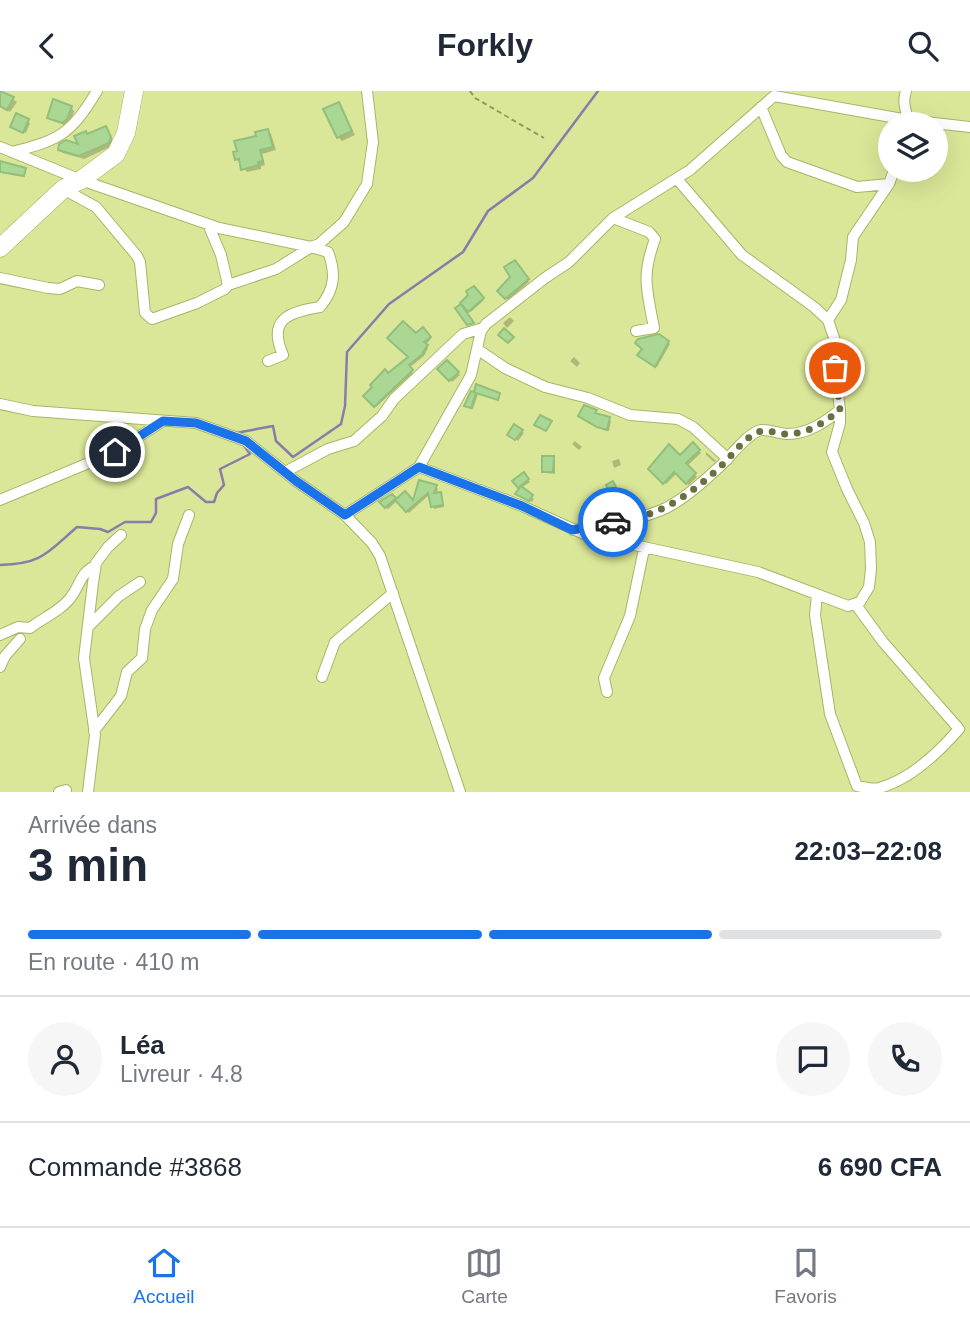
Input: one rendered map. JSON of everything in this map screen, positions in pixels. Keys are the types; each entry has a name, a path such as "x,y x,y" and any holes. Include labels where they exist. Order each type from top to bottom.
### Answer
{"main road":[{"path":"0,248 63,189 81,180 116,154 126,133 134,91"}],"street":[{"path":"12,152 40,145 65,134 97,91"},
{"path":"63,189 96,207 137,256 140,262 145,313 152,319 197,303 228,285 276,269 320,244 344,222 367,184 373,142 367,91"},
{"path":"905,112 902,103 906,91"},
{"path":"771,97 878,117"},
{"path":"285,472 328,449 354,441 463,334 483,328 569,262 613,218 656,189 677,179 771,97"},
{"path":"771,97 781,155 787,162 857,187 889,184"},
{"path":"948,125 970,127"},
{"path":"0,147 81,180 208,224 328,252 334,268 329,296 320,307 296,311 285,318 277,327 277,341 284,355 268,361"},
{"path":"419,467 522,506 572,530 644,549 758,572 848,606 856,605 866,595 871,569 870,542 832,452 840,423 840,410 835,368 836,344 828,320 743,255 677,179"},
{"path":"828,320 841,300 851,260 853,237 889,184"},
{"path":"613,218 649,232 655,239 645,277 654,328 636,331"},
{"path":"208,224 221,255 228,285"},
{"path":"0,278 60,289 77,281 99,285"},
{"path":"345,515 419,467 471,375 483,328"},
{"path":"477,349 545,387 588,398 630,415 678,419 694,427 728,459"},
{"path":"0,404 33,411 196,423 246,441 345,515 372,543 380,556 460,792"},
{"path":"572,530 599,523 622,521 667,508 690,492 752,435 762,430 787,434 802,433 824,423 840,410"},
{"path":"0,500 115,452 163,421"},
{"path":"94,731 121,696 127,672 142,658 145,629 152,610 173,579 178,544 189,515"},
{"path":"88,792 94,731 84,659 95,566 108,547 121,535"},
{"path":"607,692 604,678 630,617 644,549"},
{"path":"0,635 18,627 30,628 59,608 71,598 87,570 95,566"},
{"path":"88,627 119,596 140,582"},
{"path":"322,677 335,642 393,593"},
{"path":"817,595 815,615 830,714 854,789 877,789 906,775 945,745 959,729 883,642 856,605"},
{"path":"0,667 5,656 20,639"}],"path":[{"path":"470,91 475,98 544,138"}],"building":[{"path":"0,91 14,97 7,110 0,106"},
{"path":"53,99 72,106 67,119 62,123 47,118"},
{"path":"339,102 352,131 337,138 323,109"},
{"path":"16,113 29,119 23,133 10,127"},
{"path":"106,126 111,137 109,143 79,156 58,150 59,144 66,140 78,144 74,136"},
{"path":"268,129 273,147 260,150 263,161 258,162 259,165 241,170 239,159 235,160 233,152 237,151 234,141 256,136 255,132"},
{"path":"0,161 26,168 24,176 0,172"},
{"path":"515,260 529,279 505,299 497,291 510,277 504,267"},
{"path":"474,286 484,298 468,312 460,303 468,295 466,291"},
{"path":"461,304 474,323 467,325 455,308"},
{"path":"403,321 416,333 423,327 431,337 424,342 428,345 424,353 409,365 413,370 374,407 363,396 372,387 370,385 385,369 388,373 408,357 387,338"},
{"path":"504,328 514,337 508,343 498,335"},
{"path":"659,334 669,341 655,367 637,355 642,349 635,343 638,339"},
{"path":"447,360 459,372 449,381 437,369"},
{"path":"476,384 500,393 498,400 476,393 471,408 464,406"},
{"path":"584,405 597,410 595,413 610,417 607,430 578,416"},
{"path":"540,415 552,421 546,431 534,425"},
{"path":"514,424 523,430 515,440 507,435"},
{"path":"693,442 700,450 686,463 696,473 686,484 674,472 663,484 648,469 669,444 680,455"},
{"path":"542,456 554,456 553,472 542,472"},
{"path":"524,472 529,479 518,488 512,481"},
{"path":"419,480 437,485 434,493 441,492 443,505 431,507 428,493 406,512 395,500 405,491 413,500"},
{"path":"613,481 626,507 619,511 606,485"},
{"path":"521,486 533,495 529,501 515,494"},
{"path":"392,494 396,498 385,508 379,502"}],"waterway":[{"path":"236,433 273,426 276,441 293,457 341,424 345,406 347,352 389,304 463,252 488,211 533,178 598,91"},
{"path":"0,565 35,559 51,550 77,527 108,532 125,522 151,522 156,513 156,499 188,487 206,502 214,502 224,485 220,469 250,454 242,443"}],"way so far":[{"path":"613,522 667,508 717,469 752,435 762,430 787,434 802,433 824,423 840,410 835,368"}],"route":[{"path":"115,452 163,421 196,423 246,441 296,481 345,515 419,467 522,506 572,530 613,522"}]}
